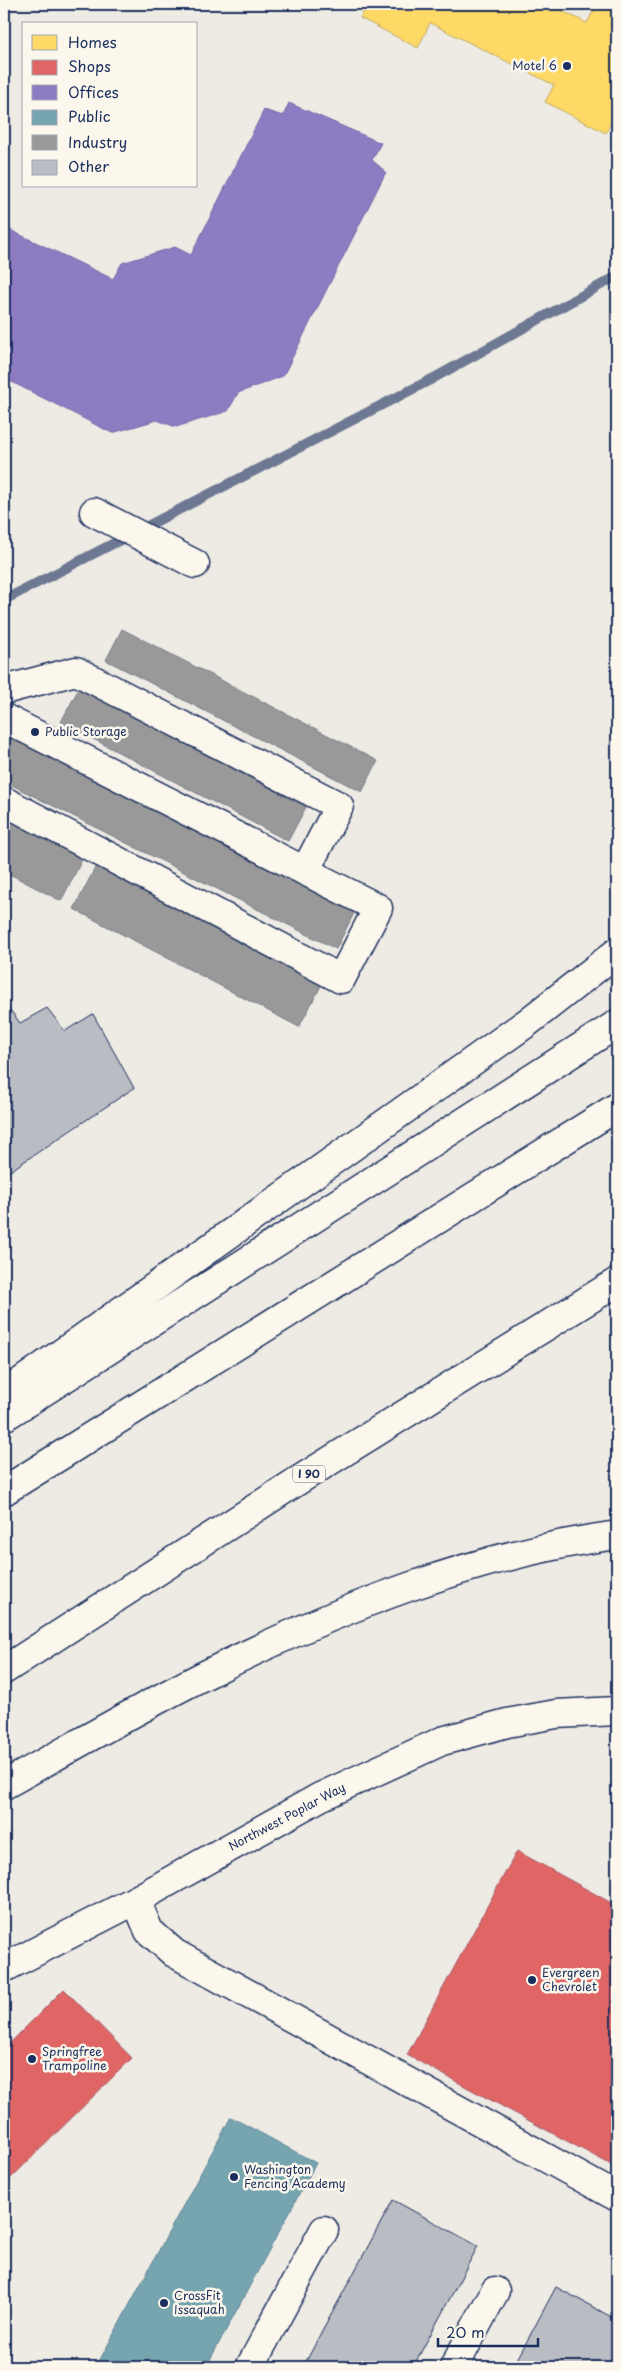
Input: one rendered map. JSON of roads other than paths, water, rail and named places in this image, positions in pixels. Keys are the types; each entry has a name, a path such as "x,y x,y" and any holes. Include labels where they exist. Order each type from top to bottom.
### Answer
{"main road":[{"path":"94,512 195,564"},
{"path":"4,690 76,671 339,806 306,871"},
{"path":"4,718 378,908 341,978 4,801"},
{"path":"4,1394 528,1022 617,952"},
{"path":"4,1417 617,1024"},
{"path":"4,1491 617,1108"},
{"name":"I 90","path":"4,1670 308,1475 617,1282"},
{"path":"4,1785 213,1671 344,1611 456,1572 571,1541 617,1535"},
{"name":"Northwest Poplar Way","path":"12,1964 136,1900 320,1797 442,1741 507,1723 556,1714 617,1711"},
{"path":"136,1900 149,1931 174,1953 617,2197"},
{"path":"4,1985 12,1964"},
{"path":"250,2367 324,2230"},
{"path":"454,2367 496,2292"}],"waterway":[{"path":"4,600 434,378 617,276"}],"place":[{"name":"Motel 6","path":"567,66"},
{"name":"Public Storage","path":"35,732"},
{"name":"Evergreen Chevrolet","path":"532,1980"},
{"name":"Springfree Trampoline","path":"32,2059"},
{"name":"Washington Fencing Academy","path":"234,2177"},
{"name":"CrossFit Issaquah","path":"164,2303"}]}
